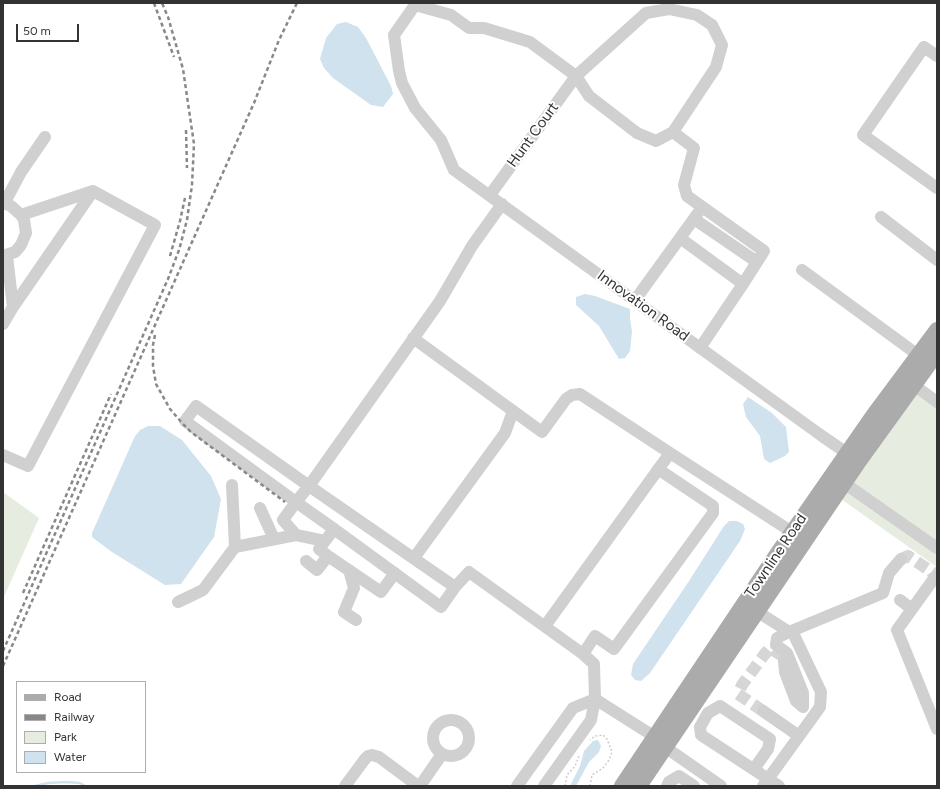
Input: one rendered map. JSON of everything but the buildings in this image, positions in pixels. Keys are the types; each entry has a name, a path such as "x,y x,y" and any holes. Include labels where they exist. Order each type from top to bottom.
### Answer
{"main road":[{"name":"Townline Road","path":"622,786 660,742 750,607 844,483 853,457 918,355 937,330"},
{"name":"Townline Road","path":"750,607 792,532 914,385 937,354"},
{"name":"Townline Road","path":"639,786 660,742"}],"street":[{"name":"Innovation Road","path":"576,76 530,42 484,28 469,28 451,15 415,5 394,35 402,83 415,108 441,140 454,170 853,457"},
{"path":"669,9 697,15 712,25 722,45 716,67 673,132 656,141 637,133 589,96 576,76 646,13 669,9"},
{"path":"937,56 924,47 863,135 937,188"},
{"name":"Hunt Court","path":"490,195 576,76"},
{"path":"673,132 694,148 684,185 687,196 764,250 700,348"},
{"path":"13,307 5,256 15,252 21,245 24,239 26,226 21,215 11,206 4,204 21,172 45,137"},
{"path":"3,455 28,466 155,225 93,191 21,215"},
{"path":"3,324 13,307 93,191"},
{"path":"296,535 283,520 309,486 440,301 472,246 502,204"},
{"path":"635,300 702,207"},
{"path":"880,217 937,260"},
{"path":"694,218 757,262"},
{"path":"680,238 743,284"},
{"path":"802,270 918,355"},
{"path":"413,338 542,432 568,398 580,394 792,532"},
{"path":"914,385 937,402"},
{"path":"455,587 196,406 184,421 441,607 455,587 470,572 583,654 594,664 595,699 591,720 544,786"},
{"path":"414,558 505,433 513,411"},
{"path":"545,626 670,453"},
{"path":"583,654 595,636 614,649 713,513 713,506 658,469"},
{"path":"844,483 937,548"},
{"path":"178,602 203,590 235,547 232,485"},
{"path":"260,508 274,539"},
{"path":"334,529 319,549 328,556 380,592 394,573"},
{"path":"235,547 296,535 325,541"},
{"path":"306,561 317,570 328,556"},
{"path":"893,595 890,573 901,559"},
{"path":"349,570 354,588 344,612 356,620"},
{"path":"937,578 935,577 897,630 937,729"},
{"path":"803,707 803,694 786,652 776,645 777,638 883,593 893,595 912,609"},
{"path":"750,607 794,634 822,692 820,707 766,782"},
{"path":"786,666 803,707 815,714"},
{"path":"595,699 660,742 721,786"},
{"path":"517,786 574,708 595,699"},
{"path":"754,769 768,749 770,739 720,706 708,714 700,727 701,735 754,769 766,782 779,786"},
{"path":"763,711 799,736"},
{"path":"345,786 365,759 372,755 379,757 419,786 442,754"},
{"path":"667,786 669,782 679,776 694,786"}],"path":[{"path":"588,741 595,736 602,735 607,739 612,752 609,760 603,768 592,775 590,786"},
{"path":"565,786 567,775 575,766 581,751"}],"green space":[{"path":"921,387 937,398 937,567 841,499"},
{"path":"3,492 39,518 3,599"}],"water":[{"path":"346,22 358,27 366,38 391,86 393,94 383,107 371,105 333,78 324,68 320,59 326,38 337,24"},
{"path":"585,294 595,296 630,309 632,331 630,351 625,358 619,359 599,326 576,305 576,297"},
{"path":"748,397 772,413 786,427 789,452 785,456 770,463 764,459 760,436 746,417 743,404"},
{"path":"148,426 160,426 182,440 211,476 221,499 214,537 181,584 165,585 112,552 92,537 92,533 135,436 140,430"},
{"path":"729,521 737,521 743,524 745,529 740,541 650,673 641,681 635,680 631,675 633,664 724,526"},
{"path":"598,740 601,746 599,752 589,762 576,786 570,786 580,766 584,751 593,741"}],"waterway":[{"path":"35,786 48,783 67,782 80,783 85,786"}],"tunnel":[{"path":"901,559 908,556 932,572 935,577"},
{"path":"763,711 738,694 742,685 770,648 781,655 784,660"}],"railway":[{"path":"154,3 174,57"},
{"path":"3,651 168,279 179,250 187,220 192,185 194,144 183,69 168,17 162,3"},
{"path":"3,666 254,103 279,40 297,3"},
{"path":"186,130 187,168"},
{"path":"170,256 185,198"},
{"path":"155,335 153,345 153,366 156,384 170,409 191,432 285,502"},
{"path":"23,593 111,394"}]}
